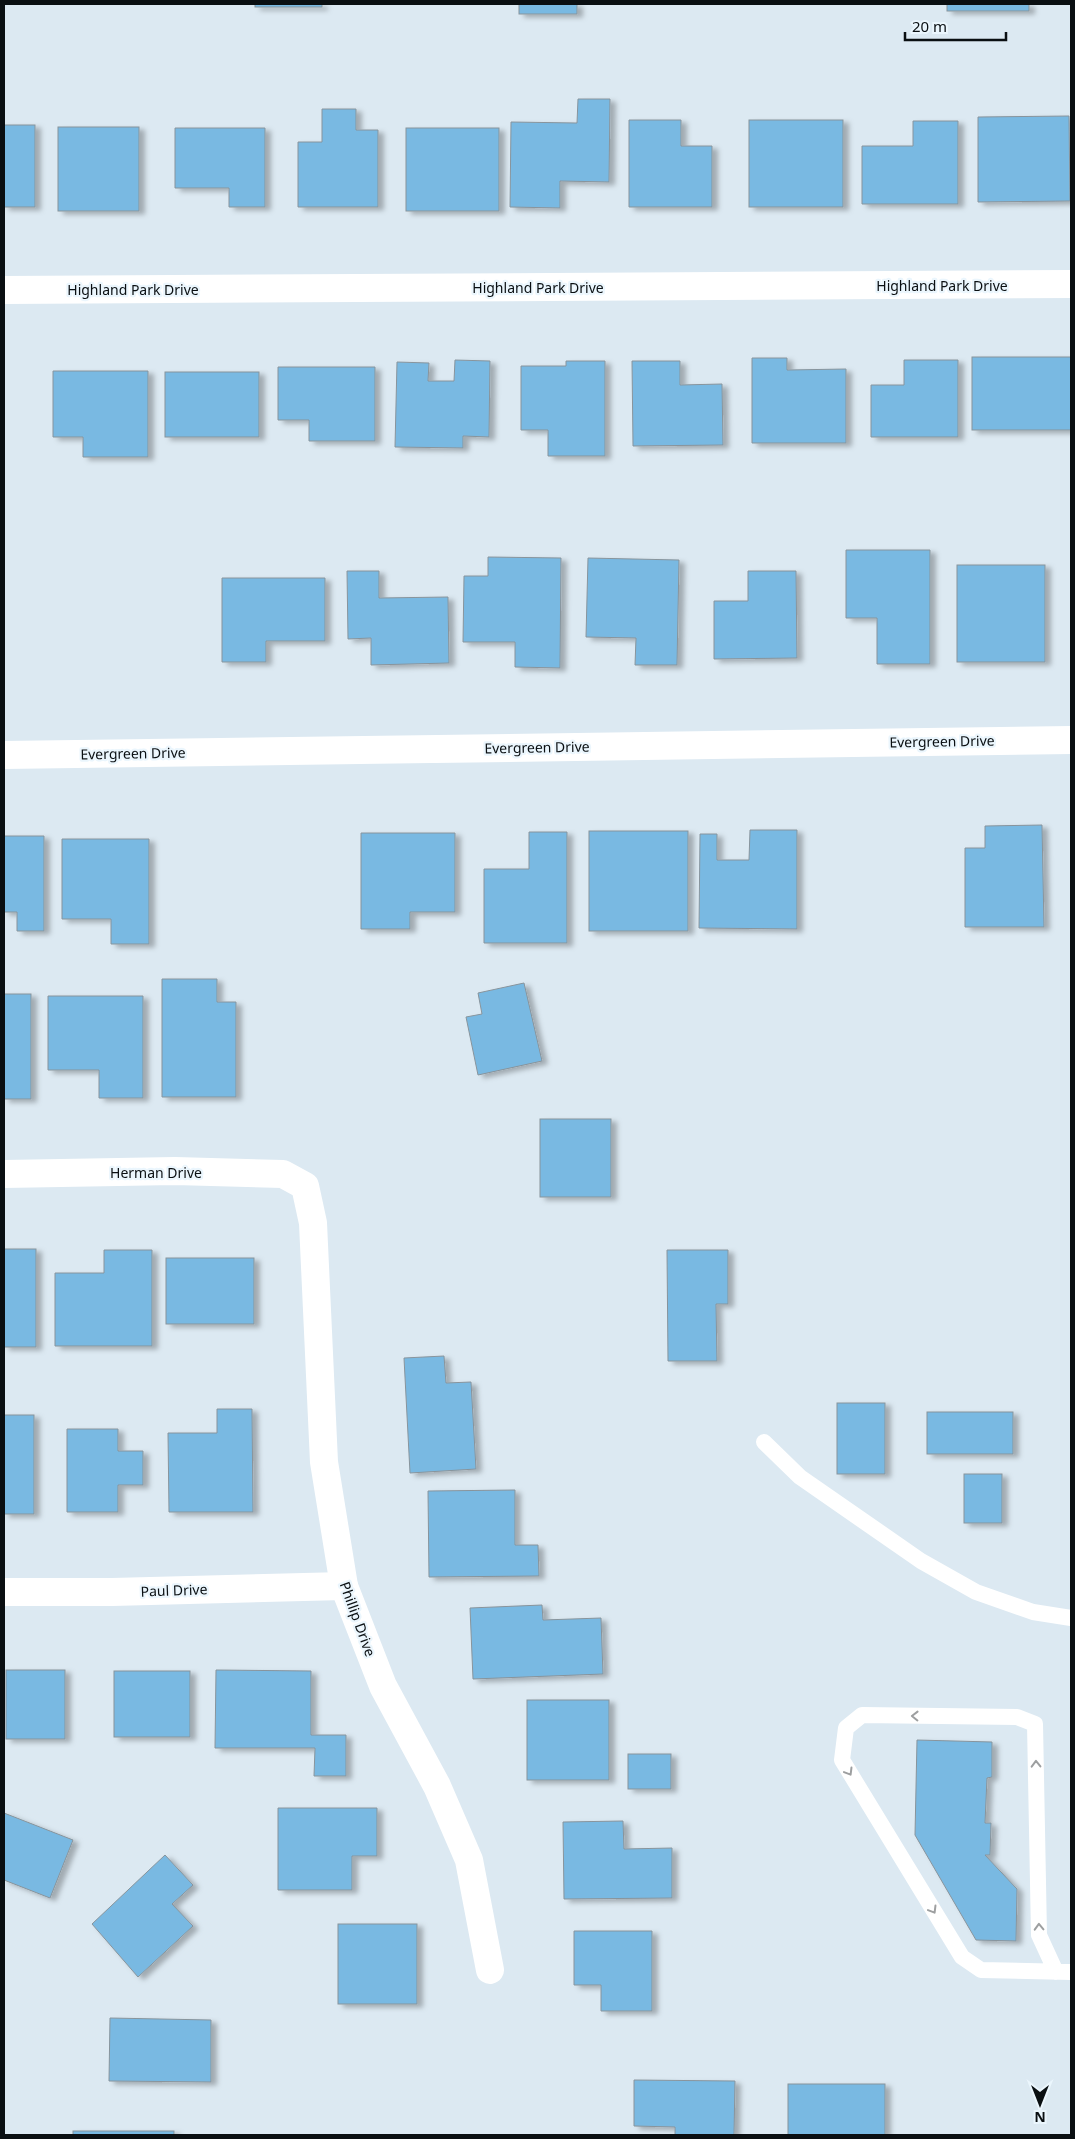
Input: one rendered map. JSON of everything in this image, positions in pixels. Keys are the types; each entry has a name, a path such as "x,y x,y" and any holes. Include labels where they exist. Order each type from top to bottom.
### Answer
{"street":[{"name":"Highland Park Drive","path":"4,290 1071,284"},
{"name":"Evergreen Drive","path":"4,755 1071,740"},
{"name":"Herman Drive","path":"4,1174 176,1171 283,1174 305,1186"},
{"name":"Phillip Drive","path":"305,1186 313,1223 324,1462 344,1586 383,1686 437,1786 470,1860 490,1970"},
{"name":"Paul Drive","path":"4,1592 112,1592 344,1586"}],"lane":[{"path":"764,1442 800,1477 921,1561 976,1592 1033,1612 1071,1618"},
{"path":"862,1715 1017,1717 1035,1724 1040,1935 1063,1972 981,1970 962,1957 842,1760 846,1728 862,1715"}],"building":[{"path":"255,4 322,4 322,7 255,7"},
{"path":"519,4 577,4 577,14 519,14"},
{"path":"947,4 1029,4 1029,11 947,11"},
{"path":"578,99 610,99 609,182 560,181 560,208 510,207 511,122 577,123"},
{"path":"322,109 356,109 356,130 378,130 378,207 298,207 298,142 322,142"},
{"path":"1069,116 1070,201 978,202 978,117"},
{"path":"629,120 681,120 681,146 712,146 712,207 629,207"},
{"path":"749,120 843,120 843,207 749,207"},
{"path":"913,121 958,121 958,204 862,204 862,146 913,146"},
{"path":"4,125 35,125 35,207 4,207"},
{"path":"58,127 139,127 139,211 58,211"},
{"path":"175,128 265,128 265,207 229,207 229,188 175,188"},
{"path":"406,128 499,128 499,211 406,211"},
{"path":"972,357 1071,357 1071,430 972,430"},
{"path":"752,358 787,358 787,370 846,369 846,443 752,443"},
{"path":"455,360 490,361 489,437 463,436 463,448 395,447 397,362 429,363 428,381 454,381"},
{"path":"904,360 958,360 958,437 871,437 871,385 904,385"},
{"path":"566,361 605,361 605,456 548,456 548,430 521,430 521,366 566,366"},
{"path":"632,361 680,361 680,385 722,384 723,445 633,446"},
{"path":"278,367 375,367 375,441 309,441 309,420 278,420"},
{"path":"53,371 148,371 148,457 83,457 83,437 53,437"},
{"path":"165,372 259,372 259,437 165,437"},
{"path":"846,550 930,550 930,664 877,664 877,618 846,618"},
{"path":"488,557 561,558 560,668 515,667 515,642 463,642 464,576 488,576"},
{"path":"588,558 679,560 677,665 635,665 636,638 586,637"},
{"path":"957,565 1045,565 1045,662 957,662"},
{"path":"347,571 379,571 379,598 448,597 449,663 371,665 371,638 348,639"},
{"path":"748,571 796,571 797,658 714,659 714,601 748,601"},
{"path":"222,578 325,578 325,641 266,641 266,662 222,662"},
{"path":"1042,825 1044,927 965,927 965,848 985,848 985,826"},
{"path":"750,830 797,830 797,929 699,928 700,834 717,834 717,860 749,860"},
{"path":"589,831 688,831 688,931 589,931"},
{"path":"529,832 567,832 567,943 484,943 484,869 529,869"},
{"path":"361,833 455,833 455,912 410,912 410,929 361,929"},
{"path":"4,836 44,836 44,931 17,931 17,912 4,912"},
{"path":"62,839 149,839 149,944 111,944 111,919 62,919"},
{"path":"162,979 217,979 217,1002 236,1002 236,1097 162,1097"},
{"path":"524,983 542,1061 478,1075 466,1017 482,1014 478,993"},
{"path":"4,994 31,994 31,1099 4,1099"},
{"path":"48,996 143,996 143,1098 99,1098 99,1070 48,1070"},
{"path":"540,1119 611,1119 611,1197 540,1197"},
{"path":"4,1249 36,1249 36,1347 4,1347"},
{"path":"104,1250 152,1250 152,1346 55,1346 55,1273 104,1273"},
{"path":"667,1250 728,1250 728,1304 716,1304 717,1361 668,1361"},
{"path":"166,1258 254,1258 254,1324 166,1324"},
{"path":"444,1356 446,1383 471,1382 476,1469 410,1473 404,1358"},
{"path":"837,1403 885,1403 885,1474 837,1474"},
{"path":"217,1409 252,1409 253,1512 169,1512 168,1433 217,1433"},
{"path":"927,1412 1013,1412 1013,1454 927,1454"},
{"path":"4,1415 34,1415 34,1514 4,1514"},
{"path":"67,1429 118,1429 118,1451 143,1451 143,1485 118,1485 118,1512 67,1512"},
{"path":"964,1474 1002,1474 1002,1523 964,1523"},
{"path":"515,1490 515,1545 538,1545 539,1576 429,1577 428,1491"},
{"path":"542,1605 543,1620 601,1618 603,1674 473,1679 470,1608"},
{"path":"6,1670 65,1670 65,1739 6,1739"},
{"path":"216,1670 311,1671 311,1735 346,1735 346,1776 314,1776 315,1748 215,1748"},
{"path":"114,1671 190,1671 190,1737 114,1737"},
{"path":"527,1700 609,1700 609,1780 527,1780"},
{"path":"917,1740 992,1742 992,1777 987,1778 985,1823 991,1823 990,1855 985,1855 1017,1889 1016,1941 976,1940 915,1835"},
{"path":"628,1754 671,1754 671,1789 628,1789"},
{"path":"278,1808 377,1808 377,1856 352,1856 352,1890 278,1890"},
{"path":"4,1813 73,1840 50,1898 4,1880"},
{"path":"623,1821 624,1849 672,1848 672,1898 564,1899 563,1822"},
{"path":"165,1855 193,1885 172,1904 193,1926 138,1977 92,1924"},
{"path":"338,1924 417,1924 417,2004 338,2004"},
{"path":"574,1931 652,1931 652,2011 601,2011 601,1985 574,1985"},
{"path":"110,2018 211,2020 211,2082 109,2081"},
{"path":"634,2080 735,2081 734,2135 675,2135 675,2127 634,2126"},
{"path":"788,2084 885,2084 885,2135 788,2135"},
{"path":"73,2131 174,2131 174,2135 73,2135"}]}
